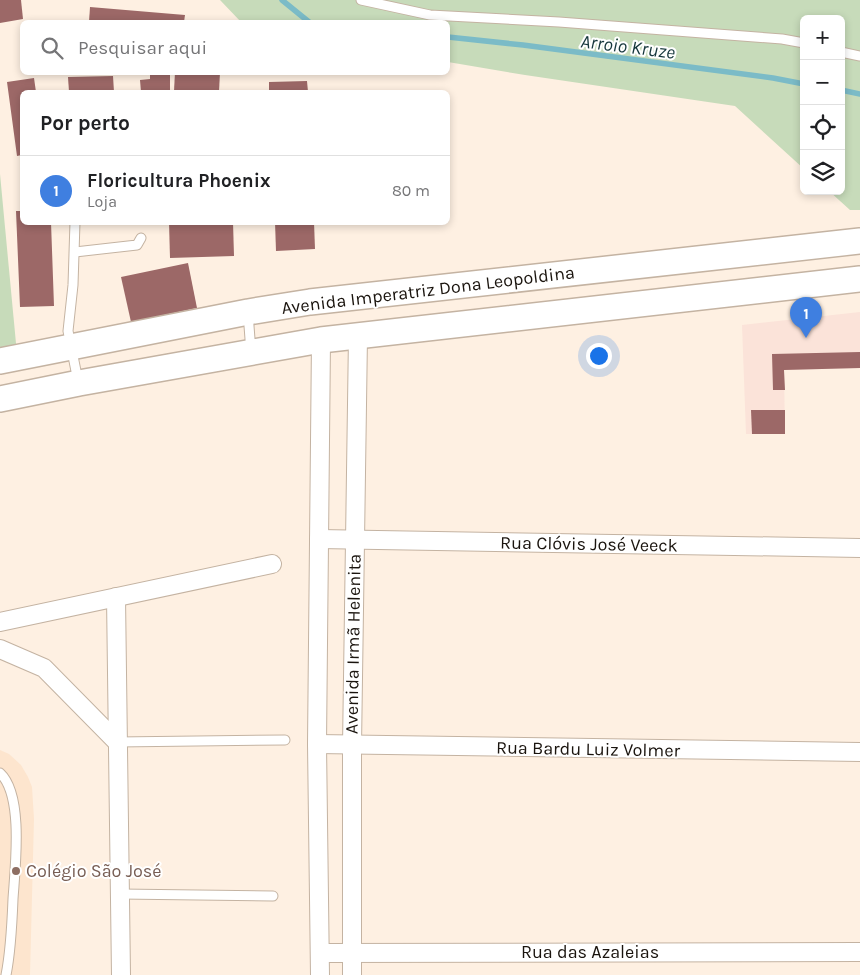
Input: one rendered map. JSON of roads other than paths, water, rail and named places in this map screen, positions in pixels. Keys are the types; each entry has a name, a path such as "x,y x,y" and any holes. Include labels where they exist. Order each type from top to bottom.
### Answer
{"main road":[{"name":"Avenida Imperatriz Dona Leopoldina","path":"0,361 248,312 320,301 860,241"},
{"name":"Avenida Imperatriz Dona Leopoldina","path":"0,399 322,340 860,279"}],"street":[{"name":"Avenida Irmã Helenita","path":"352,975 352,746 358,336"},
{"name":"Avenida Irmã Helenita","path":"320,975 317,744 322,340"},
{"name":"Rua Clóvis José Veeck","path":"319,539 860,548"},
{"path":"0,622 272,564"},
{"path":"116,598 121,975"},
{"path":"0,649 44,668 118,742"},
{"name":"Rua Bardu Luiz Volmer","path":"317,744 860,752"},
{"name":"Rua das Azaleias","path":"320,953 860,952"}],"lane":[{"path":"361,0 430,15 560,22 772,38 800,42"},
{"path":"845,53 860,56"},
{"path":"75,225 73,286 68,331 79,383"},
{"path":"75,252 137,245 141,238"},
{"path":"248,312 251,352"},
{"path":"118,742 285,740"},
{"path":"0,773 6,778 11,793 15,812 16,841 10,956 6,975"},
{"path":"120,894 273,896"}],"waterway":[{"name":"Arroio Kruze","path":"282,0 307,20"},
{"name":"Arroio Kruze","path":"450,37 523,45 800,83"},
{"name":"Arroio Kruze","path":"845,91 860,94"}],"place":[{"name":"Floricultura Phoenix","path":"806,338"},
{"name":"Colégio São José","path":"16,871"}]}
